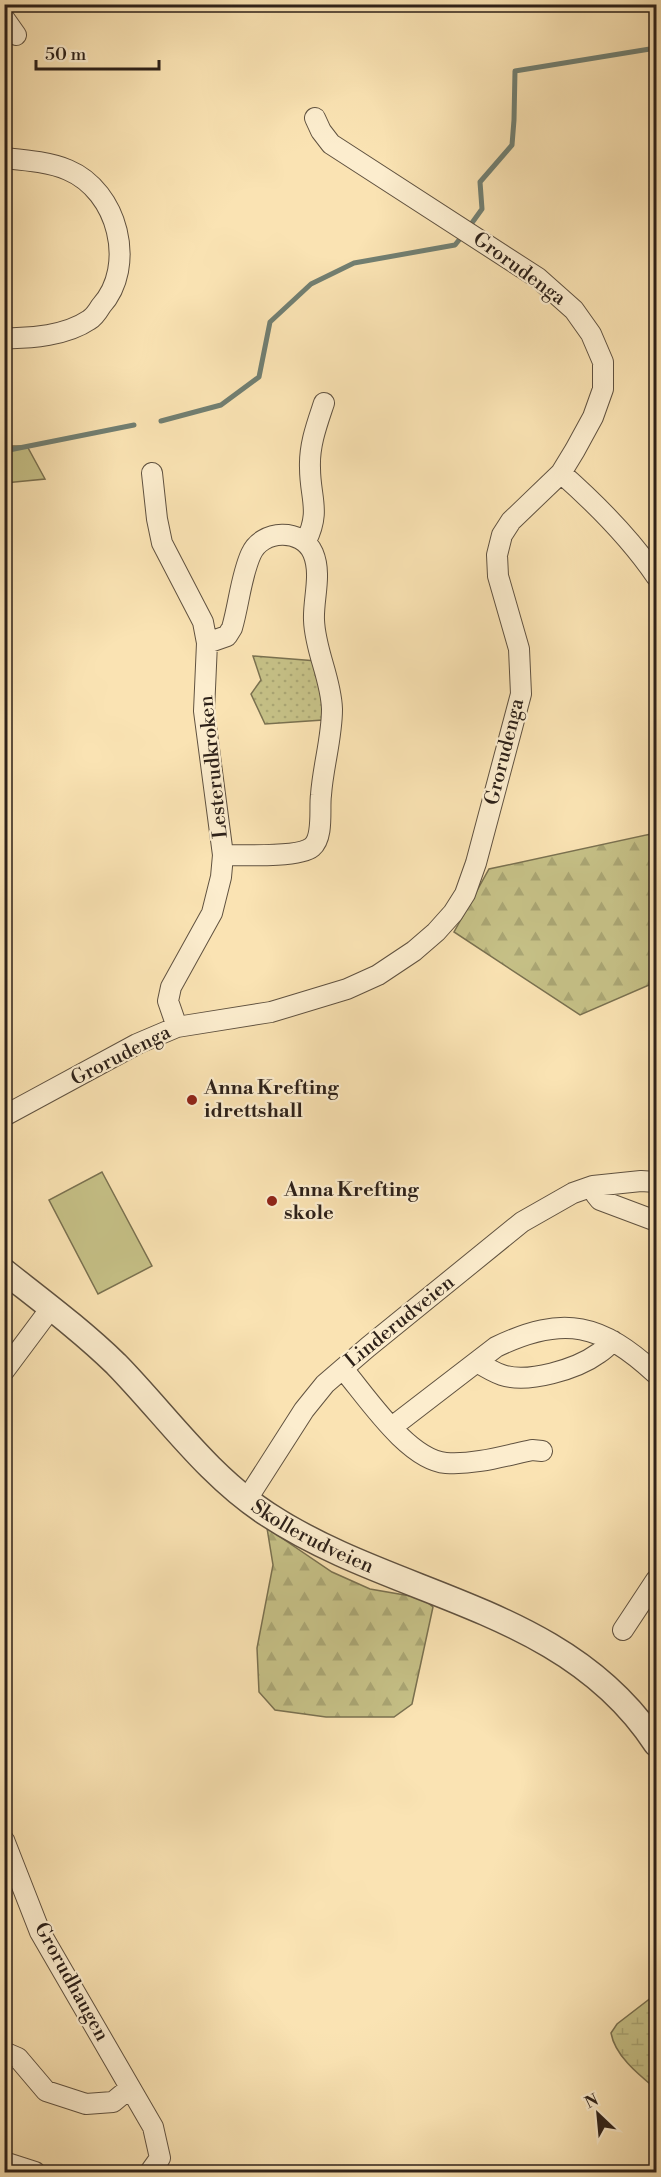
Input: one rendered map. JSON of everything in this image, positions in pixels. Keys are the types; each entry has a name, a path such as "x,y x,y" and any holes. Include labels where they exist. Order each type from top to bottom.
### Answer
{"street":[{"path":"4,18 16,35"},
{"name":"Grorudenga","path":"4,1116 137,1044 177,1027 271,1012 347,989 396,964 436,932 453,913 465,894 476,863 521,694 519,649 498,576 497,555 502,535 511,521 561,473 593,417 603,389 603,362 591,334 574,310 538,278 332,144 321,131 315,118"},
{"path":"4,158 68,170 91,186 108,208 119,237 120,268 111,295 90,320 67,330 23,339 4,338"},
{"path":"207,643 227,636 232,628 252,552 262,540 275,535 290,534 306,542 314,526 315,511 309,468 312,445 324,403"},
{"name":"Lesterudkroken","path":"152,473 162,543 203,622 207,643 204,711 223,855 221,877 212,913 171,987 168,1001 177,1027"},
{"path":"561,473 643,557 657,576"},
{"name":"Lesterudkroken","path":"223,855 287,854 312,847 317,841 320,824 320,796 332,709 315,629 317,571 314,554 306,542"},
{"name":"Linderudveien","path":"247,1499 303,1410 326,1384 522,1222 558,1201 593,1186 641,1181 657,1182"},
{"path":"593,1186 600,1200 657,1221"},
{"name":"Skollerudveien","path":"4,1271 116,1364 210,1467 266,1514 339,1553 475,1607 540,1639 589,1672 635,1715 657,1744"},
{"path":"4,1371 51,1308"},
{"path":"392,1427 496,1347 538,1331 561,1327 585,1329 626,1347 657,1374"},
{"path":"477,1362 504,1376 521,1378 541,1375 578,1365 600,1353 613,1341"},
{"path":"343,1369 406,1444 442,1463 463,1463 532,1450 542,1451"},
{"path":"623,1630 657,1580"},
{"name":"Grorudhaugen","path":"4,1840 40,1932 153,2127 160,2158 150,2172"},
{"path":"4,2052 18,2058 46,2091 86,2104 112,2102 130,2088"},
{"path":"4,2162 35,2172"}],"green space":[{"path":"5,446 27,446 45,479 5,483"},
{"path":"253,656 317,661 325,689 323,720 265,724 251,694 261,680"},
{"path":"656,778 656,982 580,1015 454,932 489,869 651,834 653,780"},
{"path":"102,1172 152,1266 98,1294 49,1200"},
{"path":"267,1528 332,1572 370,1589 422,1598 433,1607 412,1704 394,1717 326,1717 275,1710 259,1692 257,1648 273,1565"},
{"path":"656,1994 656,2089 623,2057 611,2033 617,2024"}],"waterway":[{"path":"469,227 482,209 480,182 512,145 515,71 656,48"},
{"path":"161,421 221,405 259,377 270,322 311,284 354,263 455,245 463,235"},
{"path":"4,451 134,425"}],"place":[{"name":"Anna Krefting idrettshall","path":"192,1100"},
{"name":"Anna Krefting skole","path":"272,1201"}]}
